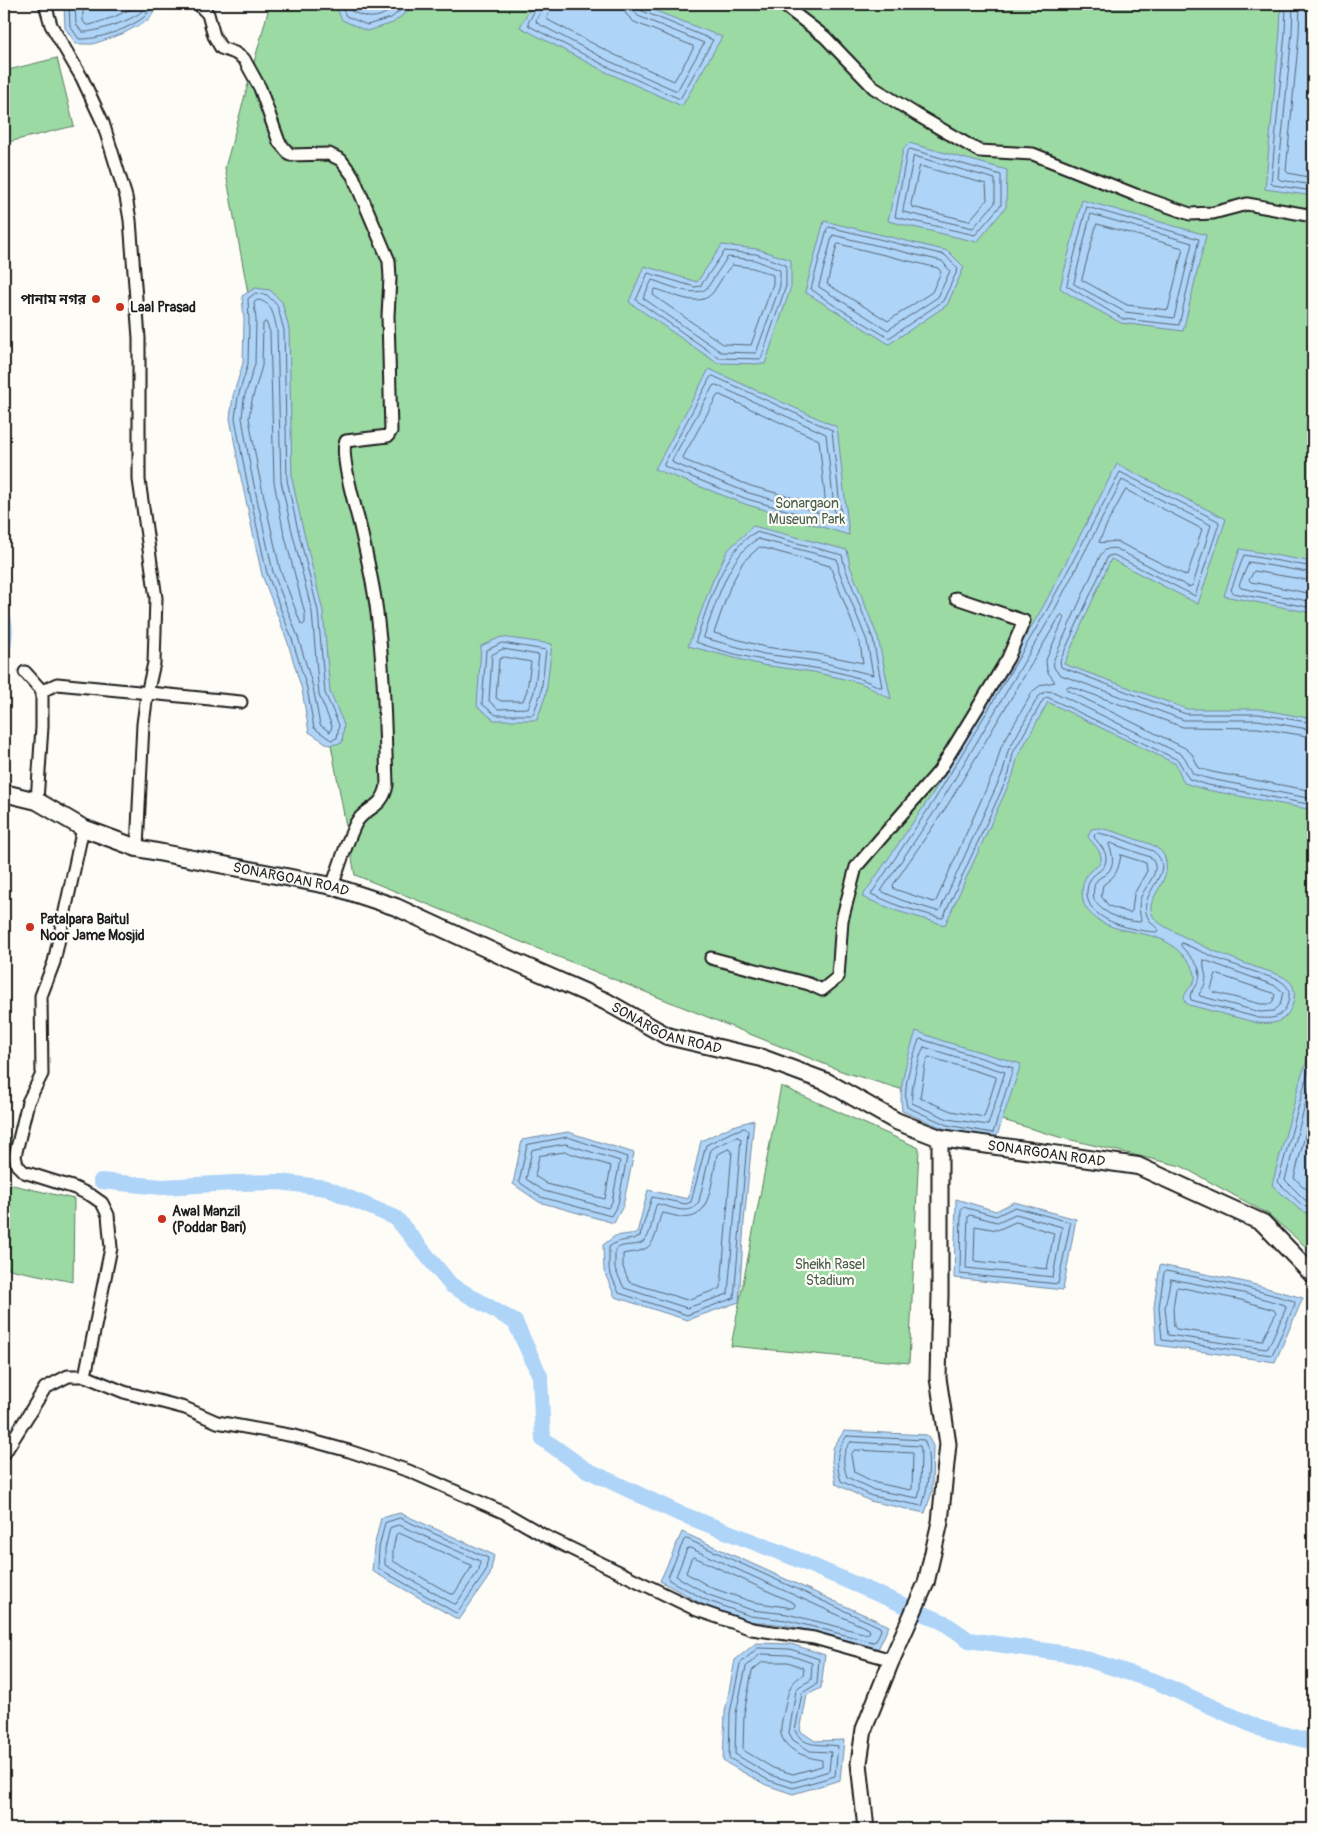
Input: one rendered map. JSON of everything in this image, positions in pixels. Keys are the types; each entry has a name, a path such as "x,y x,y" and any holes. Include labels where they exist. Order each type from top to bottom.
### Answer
{"main road":[{"name":"SONARGOAN ROAD","path":"4,793 37,800 83,828 137,848 332,886 396,907 604,1001 668,1036 762,1058 827,1082 896,1121 940,1138 1138,1166 1263,1223 1313,1275"}],"street":[{"path":"45,4 51,25 82,78 103,123 126,197 130,220 138,338 139,480 156,598 154,663 143,724 137,848"},
{"path":"198,4 208,14 214,36 220,48 235,53 244,59 260,88 279,142 290,155 329,154 341,160 353,176 389,261 388,316 391,431 388,436 346,440 343,446 347,472 368,559 376,605 387,785 385,794 379,803 357,821 332,886"},
{"path":"784,4 825,37 874,88 979,151 1033,154 1136,195 1190,214 1213,213 1247,204 1313,216"},
{"path":"711,958 809,984 822,990 838,977 842,920 856,868 938,771 1008,658 1024,621 956,598"},
{"path":"26,672 42,691 42,727 37,800"},
{"path":"42,691 58,684 241,702"},
{"path":"83,828 54,962 41,996 42,1074 28,1102 15,1156 17,1165 24,1172 75,1188 92,1196 102,1203 108,1214 111,1248 85,1376"},
{"path":"866,1829 859,1763 864,1729 926,1583 940,1522 948,1444 938,1378 940,1138"},
{"path":"4,1454 45,1388 68,1376 85,1376 124,1392 185,1408 216,1422 294,1436 409,1470 505,1513 545,1536 697,1610 752,1629 814,1638 892,1660"}],"green space":[{"name":"Sonargaon Museum Park","path":"270,4 1313,4 1313,1253 1268,1214 1181,1166 1059,1137 844,1072 355,875 225,168"},
{"path":"57,58 74,126 4,143 4,71"},
{"name":"Sheikh Rasel Stadium","path":"781,1086 919,1148 909,1363 731,1346"},
{"path":"4,1183 74,1199 73,1282 4,1268"}],"water":[{"path":"64,4 158,5 149,20 122,34 93,44 76,44 65,28"},
{"path":"335,4 416,4 393,23 367,31 342,20"},
{"path":"533,4 638,4 722,37 682,106 604,71 520,27"},
{"path":"1281,4 1313,4 1313,196 1265,189"},
{"path":"909,143 1007,170 1006,207 977,242 888,221 903,150"},
{"path":"1082,200 1206,235 1183,331 1121,323 1060,288"},
{"path":"824,221 948,251 964,267 947,305 889,344 805,292"},
{"path":"722,245 757,249 791,260 791,287 765,364 717,363 629,302 644,266 697,282"},
{"path":"255,288 270,290 282,302 289,329 292,479 323,611 330,692 344,725 342,743 329,745 309,732 302,690 287,640 262,575 240,473 230,418 233,396 243,363 244,320 242,296"},
{"path":"709,369 837,427 849,535 745,504 655,469"},
{"path":"1117,464 1226,519 1198,604 1111,559 1064,664 1187,709 1259,709 1313,719 1313,810 1207,790 1184,783 1176,764 1048,702 1018,756 1013,775 945,925 897,911 862,897 931,796 987,703 1044,605"},
{"path":"753,526 847,550 850,566 878,638 891,699 861,683 814,672 762,665 688,646 713,580 728,550"},
{"path":"1240,549 1313,562 1313,613 1224,596"},
{"path":"501,637 552,644 546,694 537,720 494,720 477,706 481,646"},
{"path":"1098,828 1148,843 1162,853 1165,858 1165,876 1151,906 1156,920 1160,924 1204,947 1285,978 1294,989 1293,1004 1286,1016 1280,1021 1273,1023 1258,1023 1189,1005 1185,1002 1184,997 1193,983 1195,973 1186,958 1165,941 1112,927 1094,917 1084,904 1082,890 1086,876 1101,861 1100,853 1088,837 1091,829"},
{"path":"916,1031 1021,1064 996,1139 945,1129 902,1111 901,1091"},
{"path":"1313,1045 1313,1216 1299,1209 1272,1185 1301,1077"},
{"path":"754,1120 744,1222 739,1302 687,1320 615,1297 604,1271 603,1245 615,1236 637,1233 648,1190 688,1199 701,1141 730,1127"},
{"path":"568,1132 634,1153 623,1206 614,1223 539,1202 513,1184 522,1140"},
{"path":"956,1199 996,1211 1014,1202 1076,1219 1063,1290 954,1278"},
{"path":"1160,1265 1245,1282 1303,1298 1275,1362 1156,1345 1154,1307"},
{"path":"844,1431 927,1435 933,1446 932,1492 925,1513 870,1501 836,1484 832,1462 833,1448"},
{"path":"400,1513 494,1555 490,1575 459,1620 372,1571 374,1547 381,1518"},
{"path":"682,1532 889,1626 878,1649 785,1625 749,1621 704,1605 660,1581"},
{"path":"756,1643 791,1644 825,1655 821,1688 807,1695 800,1731 815,1741 844,1740 840,1780 793,1794 766,1785 723,1761 725,1712 735,1660"}],"waterway":[{"path":"4,622 4,643"},
{"path":"101,1181 162,1187 280,1182 326,1188 396,1218 451,1285 515,1322 540,1376 543,1439 585,1469 676,1512 787,1555 943,1622 969,1640 1074,1655 1157,1682 1259,1728 1313,1742"}],"place":[{"name":"পানাম নগর","path":"96,299"},
{"name":"Laal Prasad","path":"120,307"},
{"name":"Patalpara Baitul Noor Jame Mosjid","path":"30,927"},
{"name":"Awal Manzil (Poddar Bari)","path":"162,1219"}]}
